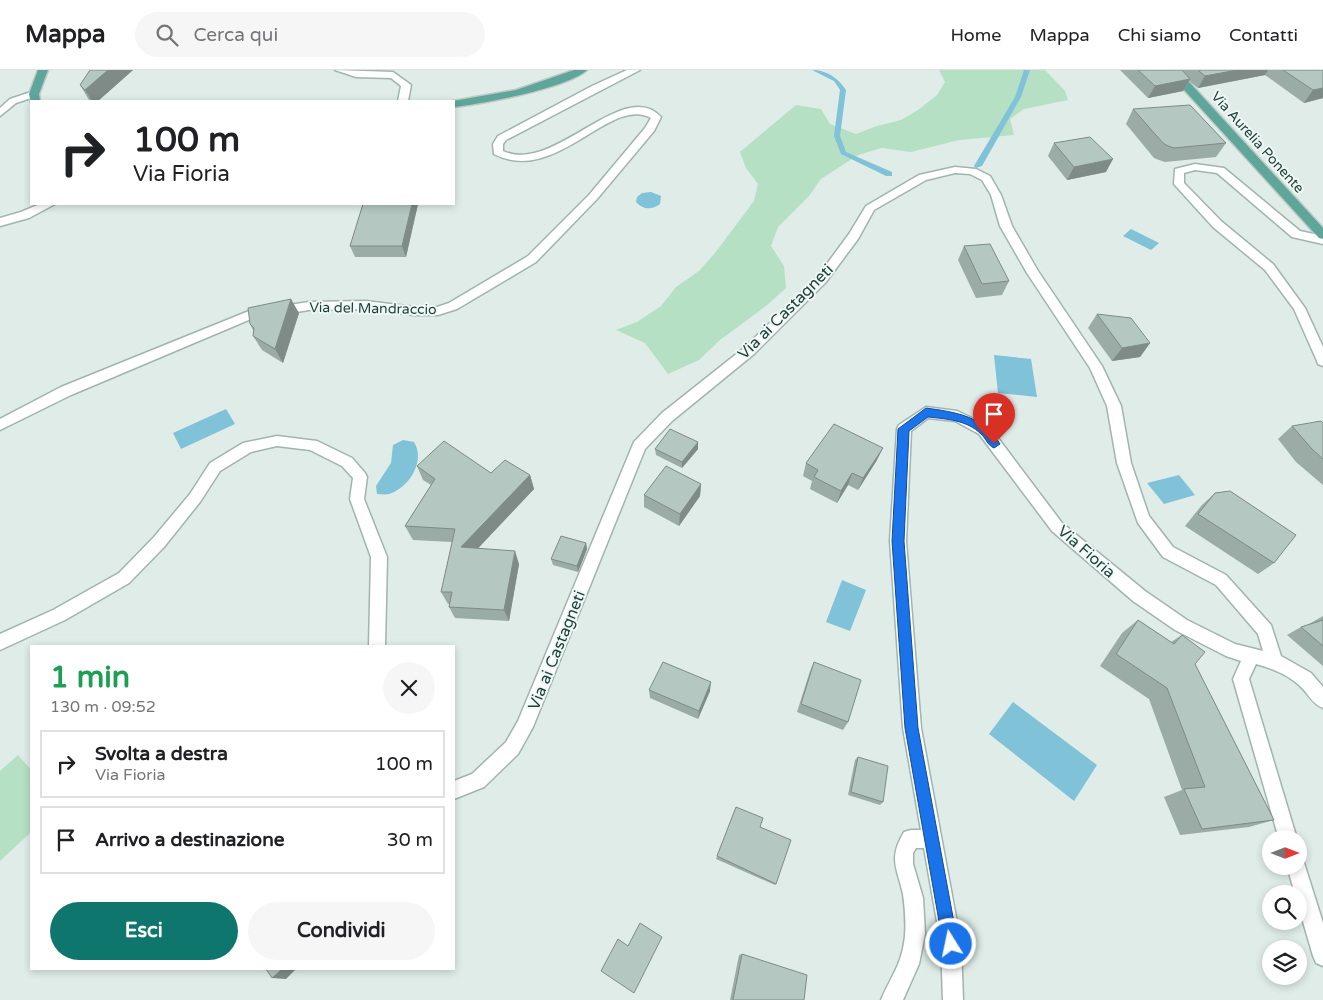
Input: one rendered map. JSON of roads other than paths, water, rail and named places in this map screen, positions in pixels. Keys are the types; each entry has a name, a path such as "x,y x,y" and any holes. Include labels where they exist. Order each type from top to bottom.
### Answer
{"main road":[{"path":"35,97 43,70"},
{"path":"455,104 500,97 548,83 582,70"},
{"name":"Via Aurelia Ponente","path":"1171,70 1187,85 1323,235"}],"street":[{"path":"340,70 356,74 393,75 406,85 403,100"},
{"name":"Via del Mandraccio","path":"0,425 66,391 249,315 309,306 366,305 438,311 453,306 532,259 593,198 650,128 656,117 648,111 632,110 620,113 548,152 526,158 511,158 498,152 498,144 502,138 595,88 635,70"},
{"path":"0,113 13,101 35,97"},
{"path":"1323,240 1296,234 1220,170 1195,166 1179,171 1178,184 1217,224 1269,267 1299,308 1323,361"},
{"name":"Via ai Castagneti","path":"455,790 478,781 512,748 524,727 639,446 667,417 749,351 822,279 854,236 870,208 923,177 955,170 972,171 986,178 996,195 1006,226 1033,273 1096,366 1114,406 1124,463 1143,518 1168,552 1221,580 1265,630 1274,661"},
{"path":"0,222 25,215 47,205"},
{"name":"Via Fioria","path":"953,1000 951,944 912,728 898,541 904,429 926,412 957,416 984,430 1057,527 1139,596 1181,625 1232,651 1274,661 1305,679 1323,700"},
{"path":"0,642 59,615 124,578 159,542 196,498 214,467 248,447 277,441 312,445 347,462 360,477 357,499 379,557 377,645"},
{"path":"1252,656 1241,679 1285,830"},
{"path":"891,1000 900,988 907,972 915,925 910,888 901,861 905,847 911,839 932,839"},
{"path":"1299,875 1323,956"}],"water":[{"path":"651,192 661,196 660,204 648,208 642,207 636,202 637,197 642,193"},
{"path":"1131,229 1159,243 1151,250 1123,236"},
{"path":"994,355 1031,359 1037,397 998,393"},
{"path":"226,409 235,424 181,449 173,433"},
{"path":"403,440 414,442 417,449 417,465 409,480 403,486 387,494 377,494 376,486 391,463 393,445"},
{"path":"1179,475 1195,495 1164,504 1147,483"},
{"path":"842,580 866,590 850,631 826,622"},
{"path":"1013,702 1097,765 1074,801 989,734"}],"waterway":[{"path":"815,70 836,80 843,90 837,136 843,153 889,174"},
{"path":"978,166 1018,97 1027,70"}]}
